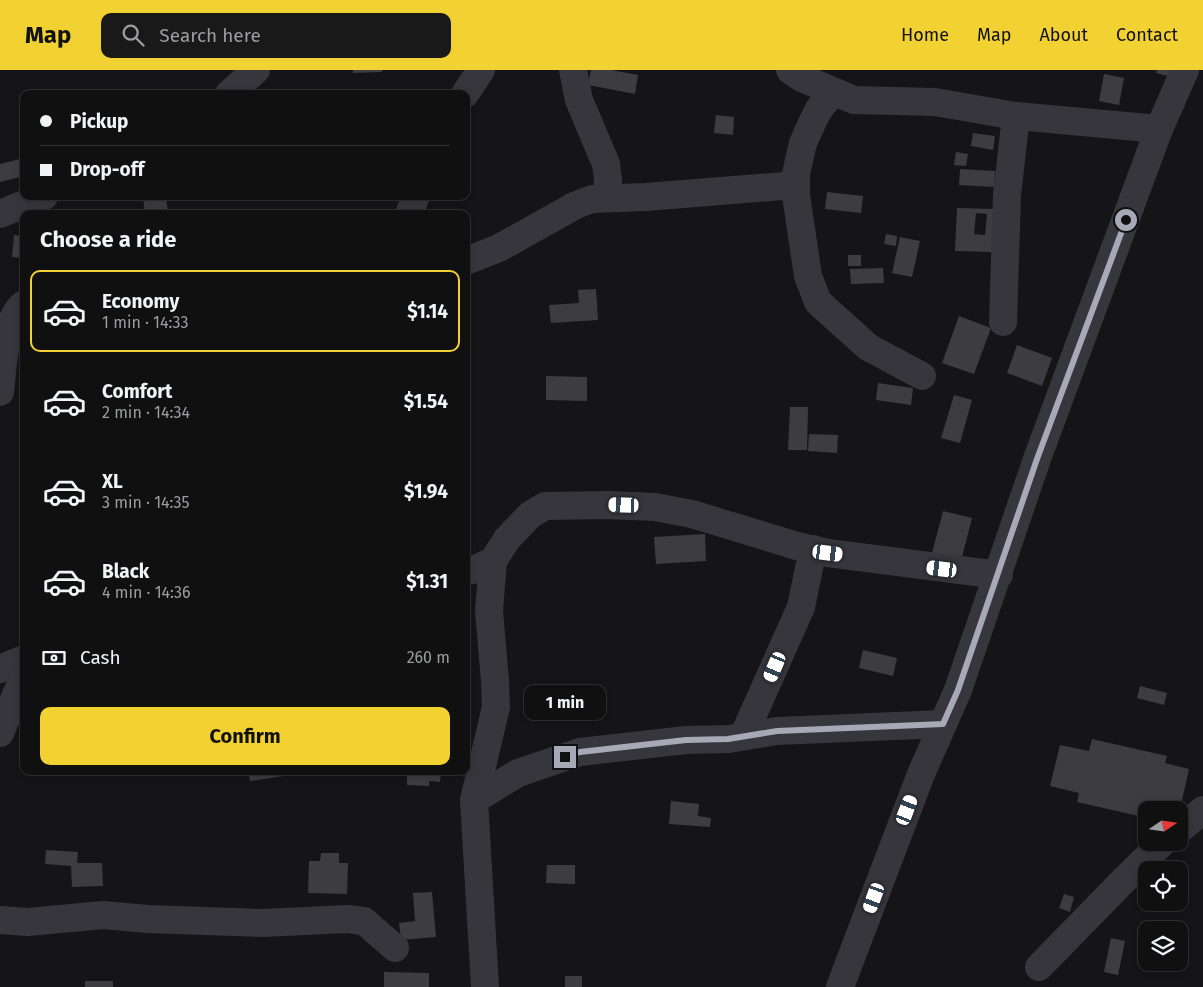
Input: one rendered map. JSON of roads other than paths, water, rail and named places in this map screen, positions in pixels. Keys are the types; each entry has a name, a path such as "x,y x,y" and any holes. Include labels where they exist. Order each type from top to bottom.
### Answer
{"street":[{"path":"234,90 256,70"},
{"path":"468,90 482,70"},
{"path":"573,70 579,100 606,164 608,180 607,197"},
{"path":"790,70 802,78 854,100 935,102 1016,116 1159,129"},
{"path":"840,987 921,774 958,690 999,575 1037,459 1159,129 1185,70"},
{"path":"833,92 819,108 803,143 796,174 802,248 808,276 818,302 868,347 922,376"},
{"path":"1003,322 1007,194 1016,116"},
{"path":"470,259 498,248 576,205 592,199 796,186"},
{"path":"0,214 34,200"},
{"path":"0,392 6,344 20,307"},
{"path":"485,987 474,800 496,707 489,612 493,561 507,539 530,515 545,506 655,506 692,514 812,550 999,575"},
{"path":"747,728 801,608 812,550"},
{"path":"470,570 493,561"},
{"path":"0,669 20,661"},
{"path":"0,733 20,686"},
{"path":"474,800 518,773 580,752 686,740 728,739 777,731 943,724"},
{"path":"1188,822 1203,810"},
{"path":"1039,967 1125,878 1154,851"},
{"path":"0,920 28,922 103,915 148,919 264,923 347,919 364,921 395,948"}]}
